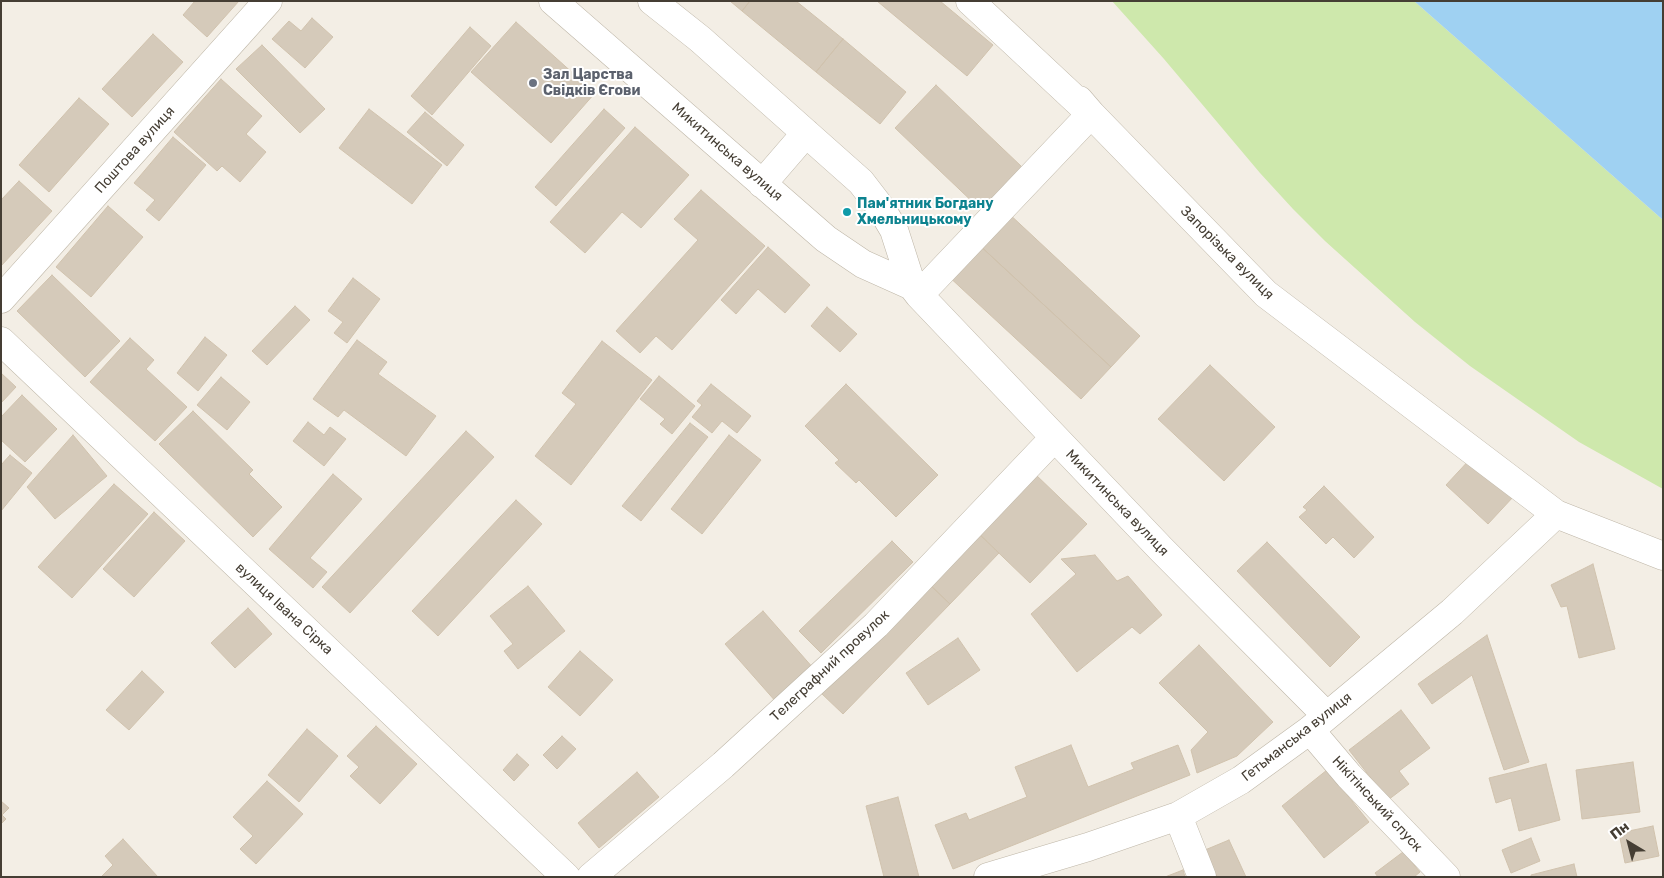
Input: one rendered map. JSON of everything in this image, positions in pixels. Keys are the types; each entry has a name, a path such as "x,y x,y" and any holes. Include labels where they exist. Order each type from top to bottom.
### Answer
{"street":[{"name":"Поштова вулиця","path":"1,299 268,1"},
{"name":"Микитинська вулиця","path":"553,1 826,239 863,264 915,290 1161,549 1318,723"},
{"name":"Микитинська вулиця","path":"652,1 700,39 861,182 882,208 894,230 915,290"},
{"name":"Запорізька вулиця","path":"970,1 1091,114 1266,294 1556,514 1663,556"},
{"path":"915,290 1091,114 998,1"},
{"path":"762,184 806,133"},
{"name":"вулиця Івана Сірка","path":"1,342 566,877"},
{"name":"Телеграфний провулок","path":"591,877 723,765 876,624 1054,438"},
{"name":"Гетьманська вулиця","path":"988,877 1088,847 1178,816 1241,780 1318,723 1452,612 1556,514"},
{"name":"Нікітінський спуск","path":"1318,723 1356,783 1446,877"},
{"path":"1178,816 1202,877"}],"green space":[{"path":"1112,1 1414,1 1663,220 1663,489 1579,442 1470,366 1415,322 1325,241 1293,209"}],"water":[{"path":"1414,1 1663,1 1663,220"}],"building":[{"path":"195,1 239,1 207,37 183,15"},
{"path":"730,1 750,1 742,11"},
{"path":"750,1 796,1 843,39 816,72 742,11"},
{"path":"877,1 940,1 993,45 967,76"},
{"path":"312,18 333,37 305,68 272,39 289,21 301,31"},
{"name":"Зал Царства Свідків Єгови","path":"516,22 595,93 551,143 471,72"},
{"path":"470,27 491,46 432,115 411,96"},
{"path":"153,34 183,62 132,117 102,89"},
{"path":"843,39 906,92 880,124 816,72"},
{"path":"262,45 325,109 300,133 236,69"},
{"path":"221,79 262,116 246,134 266,152 240,182 222,166 217,171 174,132"},
{"path":"936,85 1022,167 981,210 895,128"},
{"path":"79,98 109,124 49,192 19,165"},
{"path":"369,109 442,165 412,204 339,148"},
{"path":"604,109 625,128 556,206 535,187"},
{"path":"425,112 464,145 447,166 407,132"},
{"path":"635,127 689,175 641,228 622,212 585,253 550,222"},
{"path":"173,137 206,165 159,221 146,210 155,200 134,183"},
{"path":"19,181 52,211 1,266 1,200"},
{"path":"701,190 765,246 672,350 656,336 640,353 616,331 698,240 674,219"},
{"path":"108,206 143,237 91,297 56,267"},
{"path":"1006,211 1140,336 1111,367 976,242"},
{"path":"976,242 1111,367 1081,399 946,274"},
{"path":"768,247 810,285 785,313 758,289 736,314 721,300"},
{"path":"52,275 120,341 85,377 17,311"},
{"path":"353,278 380,299 347,343 334,333 343,322 328,311"},
{"path":"295,306 310,320 267,365 252,351"},
{"path":"827,307 857,334 840,352 811,326"},
{"path":"205,337 227,355 198,391 177,373"},
{"path":"130,338 154,360 146,369 187,407 155,441 90,382"},
{"path":"357,340 387,362 378,374 436,416 406,456 344,410 338,417 313,399"},
{"path":"602,341 652,380 571,485 535,456 576,404 562,393"},
{"path":"1210,365 1275,427 1224,481 1158,419"},
{"path":"1,373 16,387 1,403"},
{"path":"659,376 695,406 672,434 660,424 665,419 640,399"},
{"path":"221,377 250,402 227,430 197,405"},
{"path":"711,384 751,416 737,433 722,421 712,433 692,417 702,405 697,401"},
{"path":"846,384 938,475 896,517 859,480 856,483 835,463 839,460 805,426"},
{"path":"22,395 57,429 25,462 1,440 1,417"},
{"path":"193,411 253,470 249,474 282,507 253,537 159,444"},
{"path":"308,422 324,435 330,427 346,439 324,466 293,441"},
{"path":"690,423 708,437 641,521 622,506"},
{"path":"466,431 494,457 350,613 322,587"},
{"path":"73,435 107,476 55,519 27,487"},
{"path":"729,435 761,460 702,534 671,509"},
{"path":"10,455 32,473 1,511 1,465"},
{"path":"1472,457 1514,496 1488,524 1446,485"},
{"path":"1034,473 1087,524 1030,583 977,532"},
{"path":"333,474 362,499 310,558 327,572 313,588 269,549"},
{"path":"114,484 148,514 72,598 38,567"},
{"path":"1324,486 1374,537 1354,558 1333,537 1326,544 1299,517 1307,510 1303,507"},
{"path":"516,500 542,524 438,636 412,611"},
{"path":"154,512 185,541 134,597 103,569"},
{"path":"977,532 999,553 950,604 928,583"},
{"path":"892,541 913,562 821,653 799,631"},
{"path":"1267,542 1360,637 1330,667 1237,571"},
{"path":"1095,555 1117,581 1128,576 1162,615 1140,634 1132,627 1077,672 1031,614 1076,574 1061,559"},
{"path":"1593,564 1615,649 1579,658 1567,606 1561,607 1551,585"},
{"path":"928,583 950,604 843,714 821,693"},
{"path":"528,586 565,631 518,669 504,651 513,644 490,616"},
{"path":"248,608 272,634 235,668 211,643"},
{"path":"763,611 814,669 777,703 725,644"},
{"path":"1487,635 1529,762 1504,770 1472,675 1432,704 1418,684"},
{"path":"958,638 980,670 928,705 906,673"},
{"path":"1199,645 1273,722 1237,756 1197,773 1191,750 1208,732 1159,683"},
{"path":"580,651 613,680 580,716 548,687"},
{"path":"142,671 164,692 129,730 106,710"},
{"path":"1401,710 1430,748 1399,771 1409,784 1388,800 1349,750"},
{"path":"376,726 417,764 380,804 350,776 359,767 347,756"},
{"path":"307,729 338,756 299,802 268,775"},
{"path":"562,736 576,749 557,769 543,755"},
{"path":"1071,745 1088,787 1134,769 1131,763 1178,745 1190,775 953,869 935,825 966,813 969,820 1027,797 1015,767"},
{"path":"517,754 529,765 514,781 503,770"},
{"path":"1633,762 1640,812 1582,819 1576,770"},
{"path":"1546,764 1560,820 1519,831 1511,798 1496,803 1489,778"},
{"path":"1327,770 1369,822 1324,858 1282,806"},
{"path":"637,772 659,797 599,848 578,823"},
{"path":"267,781 303,814 256,864 240,849 253,836 233,817"},
{"path":"898,797 919,877 884,877 866,806"},
{"path":"1,801 9,808 2,815 6,819 1,824"},
{"path":"1653,826 1659,856 1625,863 1619,833"},
{"path":"1531,838 1540,861 1511,873 1502,850"},
{"path":"123,839 158,877 101,877 113,865 105,856"},
{"path":"1229,840 1246,877 1217,877 1205,850"},
{"path":"1403,852 1420,872 1414,877 1378,877 1375,873"},
{"path":"1574,864 1577,877 1531,877 1531,875"},
{"path":"1183,870 1185,877 1165,877"}],"place":[{"name":"Зал Царства Свідків Єгови","path":"533,83"},
{"name":"Пам'ятник Богдану Хмельницькому","path":"847,212"}]}
